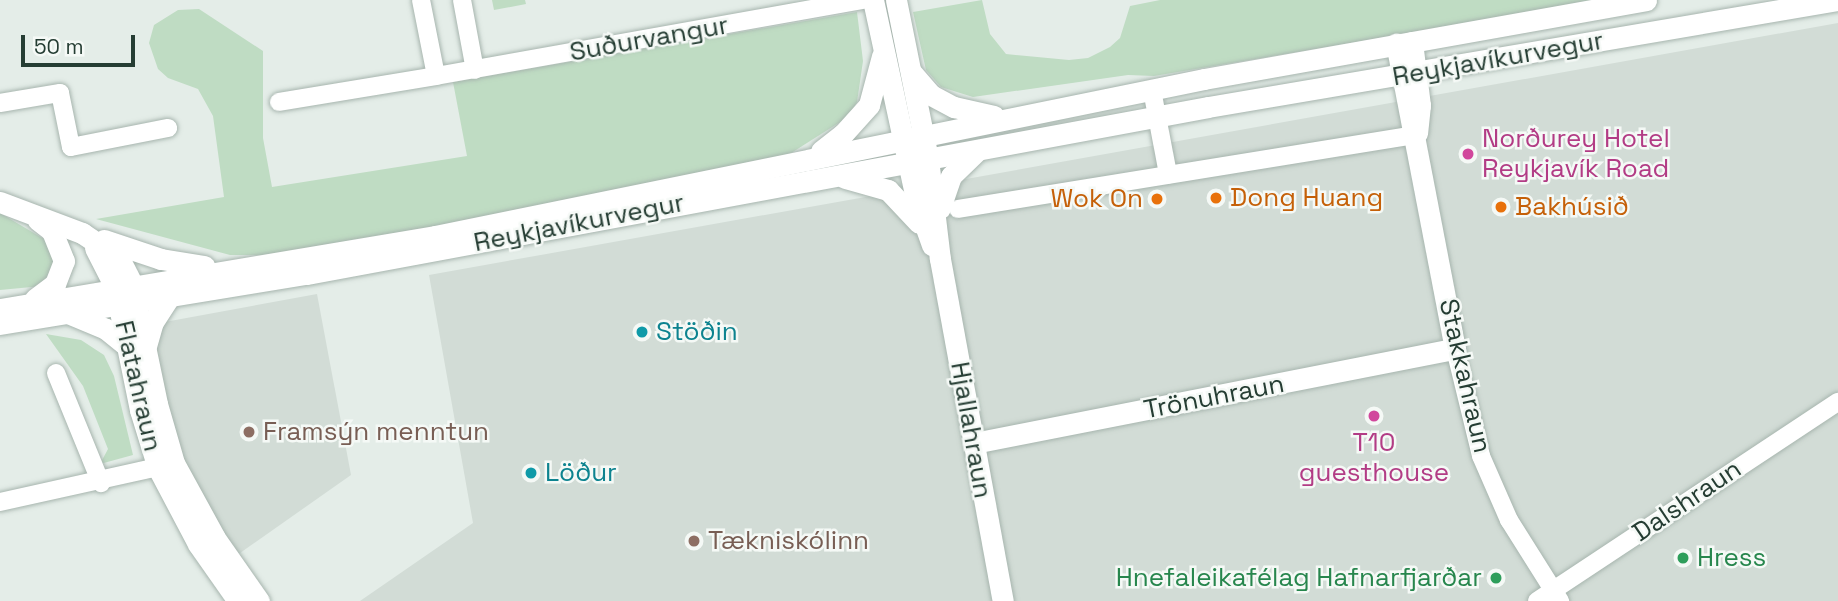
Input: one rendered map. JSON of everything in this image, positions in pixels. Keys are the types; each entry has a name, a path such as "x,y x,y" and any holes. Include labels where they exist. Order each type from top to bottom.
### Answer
{"main road":[{"path":"873,0 884,50 914,136"},
{"path":"896,0 909,70 914,136"},
{"name":"Reykjavíkurvegur","path":"0,324 66,313 126,294 235,269 547,214 815,155 1152,90 1646,0"},
{"name":"Reykjavíkurvegur","path":"0,309 29,303 126,294 169,297 1157,118 1838,0"},
{"name":"Stakkahraun","path":"1404,43 1416,135 1455,349"},
{"path":"815,155 844,134 869,105 884,50"},
{"path":"909,70 931,95 954,107 1006,118"},
{"name":"Hjallahraun","path":"914,136 940,259 1003,601"},
{"path":"934,237 943,191 951,176 978,150"},
{"path":"836,177 888,190 909,208 934,237"},
{"path":"0,202 161,259 235,269"},
{"path":"29,303 55,284 64,261 52,231 34,216"},
{"path":"82,233 108,247 126,294"},
{"name":"Flatahraun","path":"126,294 136,347 166,465 215,538 249,600"},
{"path":"66,313 106,329 136,347 169,297"},
{"name":"Trönuhraun","path":"974,443 1455,349"}],"street":[{"path":"421,0 436,76"},
{"path":"462,0 475,70"},
{"name":"Suðurvangur","path":"279,102 475,70 864,0"},
{"path":"1152,90 1168,174"},
{"path":"0,103 60,93 71,147 168,128"},
{"path":"958,209 1416,135"},
{"name":"Stakkahraun","path":"1455,349 1481,456 1509,520 1550,598"},
{"path":"56,373 101,483"},
{"name":"Dalshraun","path":"1550,598 1838,402"},
{"name":"Flatahraun","path":"0,502 101,483 166,465"}],"shaded area":[{"path":"1838,23 1838,601 360,601 473,523 429,275"},
{"name":"Framsýn menntun","path":"317,294 351,475 223,565 132,328"}],"green space":[{"path":"492,0 525,0 526,4 494,10"},
{"path":"982,0 990,34 1006,54 1069,60 1088,58 1110,47 1120,38 1130,6 1160,0 1609,0 1154,76 1128,75 973,97 941,87 926,70 913,12"},
{"path":"199,9 263,51 263,138 272,187 467,156 453,82 857,12 863,61 857,102 848,117 788,155 514,215 283,255 230,255 96,219 224,197 213,116 198,89 168,78 158,69 149,43 154,25 178,10"},
{"path":"0,213 49,242 56,260 42,286 0,290"},
{"path":"46,334 81,340 104,355 114,376 133,455 100,464 108,449 83,386"}],"place":[{"name":"Norðurey Hotel Reykjavík Road","path":"1468,154"},
{"name":"Dong Huang","path":"1216,198"},
{"name":"Wok On","path":"1157,199"},
{"name":"Bakhúsið","path":"1501,207"},
{"name":"Stöðin","path":"642,332"},
{"name":"T10 guesthouse","path":"1374,416"},
{"name":"Framsýn menntun","path":"249,432"},
{"name":"Löður","path":"531,473"},
{"name":"Tækniskólinn","path":"694,541"},
{"name":"Hress","path":"1683,558"},
{"name":"Hnefaleikafélag Hafnarfjarðar","path":"1496,578"}]}
